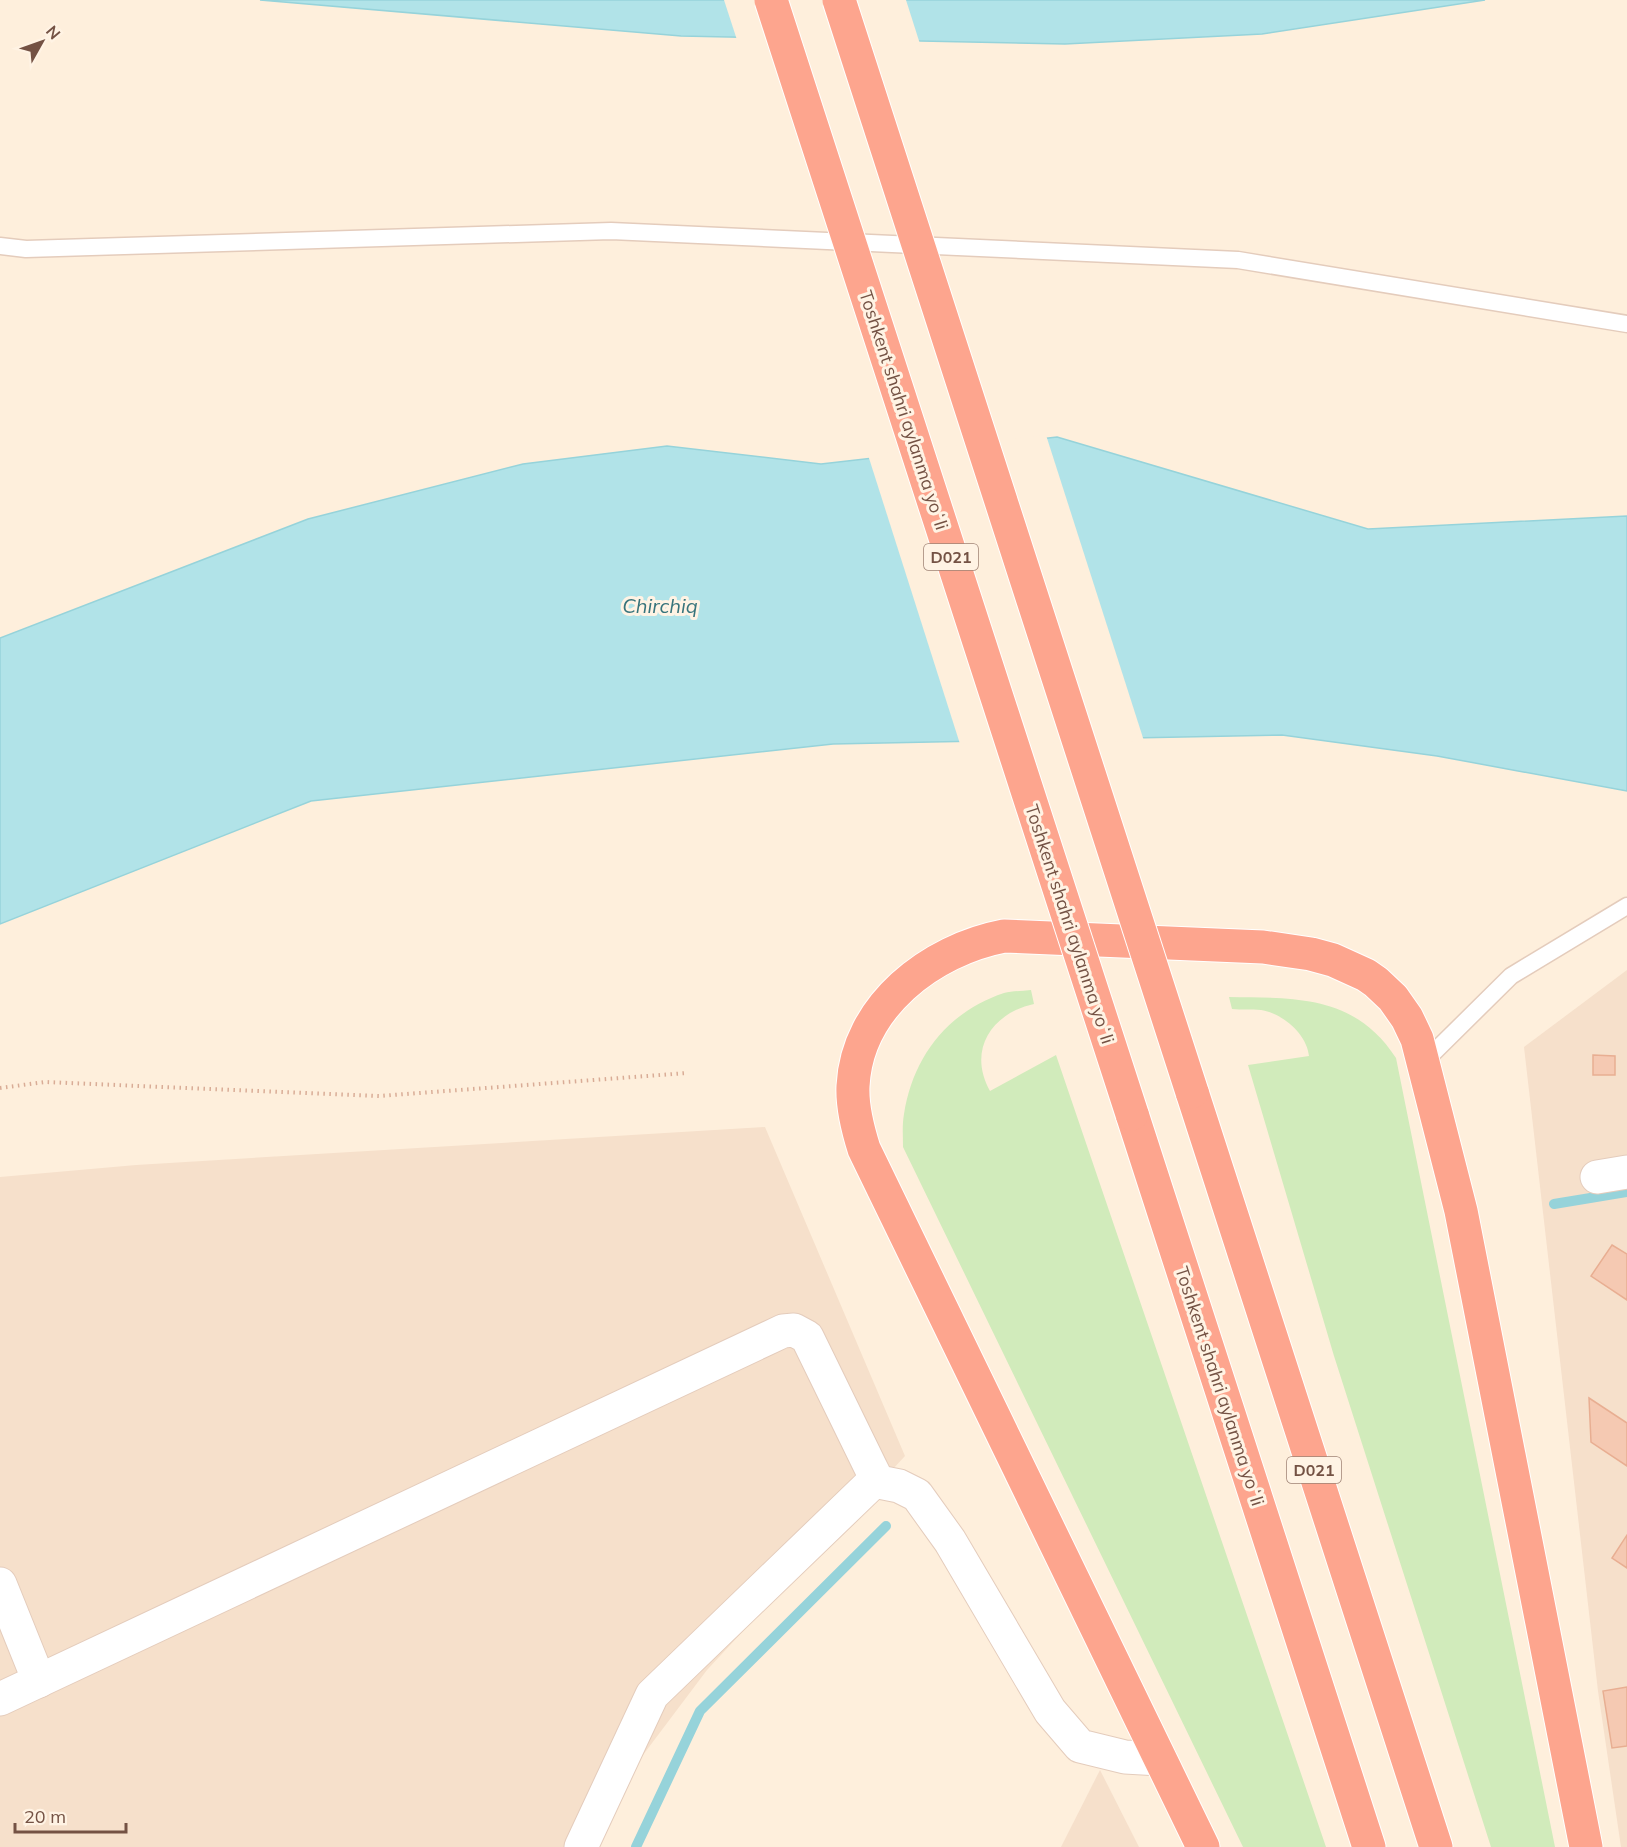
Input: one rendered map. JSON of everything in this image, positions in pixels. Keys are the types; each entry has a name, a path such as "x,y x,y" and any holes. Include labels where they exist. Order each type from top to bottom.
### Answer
{"highway":[{"name":"Toshkent shahri aylanma yoʻli","path":"771,0 1369,1847"},
{"name":"D021","path":"839,0 1436,1847"},
{"path":"1203,1847 864,1149 853,1087 858,1058 865,1038 885,1005 915,975 943,957 994,938 1004,936 1263,947 1311,954 1333,960 1376,982 1393,998 1407,1018 1417,1039 1461,1211 1586,1847"}],"street":[{"path":"0,1699 783,1331 794,1330 807,1337 874,1474 873,1481 652,1695 581,1847"},
{"path":"873,1481 899,1486 917,1495 950,1541 1050,1711 1080,1746 1125,1757 1160,1759"},
{"path":"0,1584 39,1681"}],"lane":[{"path":"0,246 38,249 611,231 1226,260 1627,324"},
{"path":"1423,1063 1511,976 1627,906"}],"path":[{"path":"0,1088 45,1082 379,1096 687,1073"}],"shaded area":[{"path":"1627,970 1627,1847 1621,1847 1598,1691 1524,1047"},
{"path":"765,1127 905,1456 707,1670 640,1759 598,1847 0,1847 0,1177 136,1165"},
{"path":"1100,1770 1139,1847 1061,1847"}],"green space":[{"path":"1031,990 1034,1004 1006,1016 988,1036 981,1061 984,1076 990,1091 1056,1055 1326,1847 1243,1847 903,1147 903,1118 909,1093 915,1074 936,1039 966,1012 984,1001 1004,993"},
{"path":"1229,997 1300,1000 1343,1011 1362,1022 1380,1037 1396,1058 1555,1847 1491,1847 1334,1356 1248,1065 1309,1056 1307,1048 1304,1040 1285,1020 1261,1010 1232,1009"}],"water":[{"path":"260,0 1485,0 1262,34 1065,44 681,36"},
{"name":"Chirchiq","path":"1057,437 1368,529 1627,516 1627,791 1437,756 1282,735 833,744 311,801 0,924 0,638 308,519 523,464 667,446 821,464"}],"pier":[{"path":"724,0 906,0 920,44 737,40"},
{"path":"1046,435 1144,741 960,744 868,455"}],"building":[{"path":"1593,1055 1615,1056 1615,1075 1593,1075"},
{"path":"1612,1245 1627,1254 1627,1300 1591,1276"},
{"path":"1589,1398 1627,1423 1627,1466 1591,1442"},
{"path":"1627,1535 1627,1568 1612,1558"},
{"path":"1627,1687 1627,1746 1612,1748 1603,1691"}],"waterway":[{"path":"1554,1204 1627,1192"},
{"path":"636,1847 700,1711 886,1526"}]}
